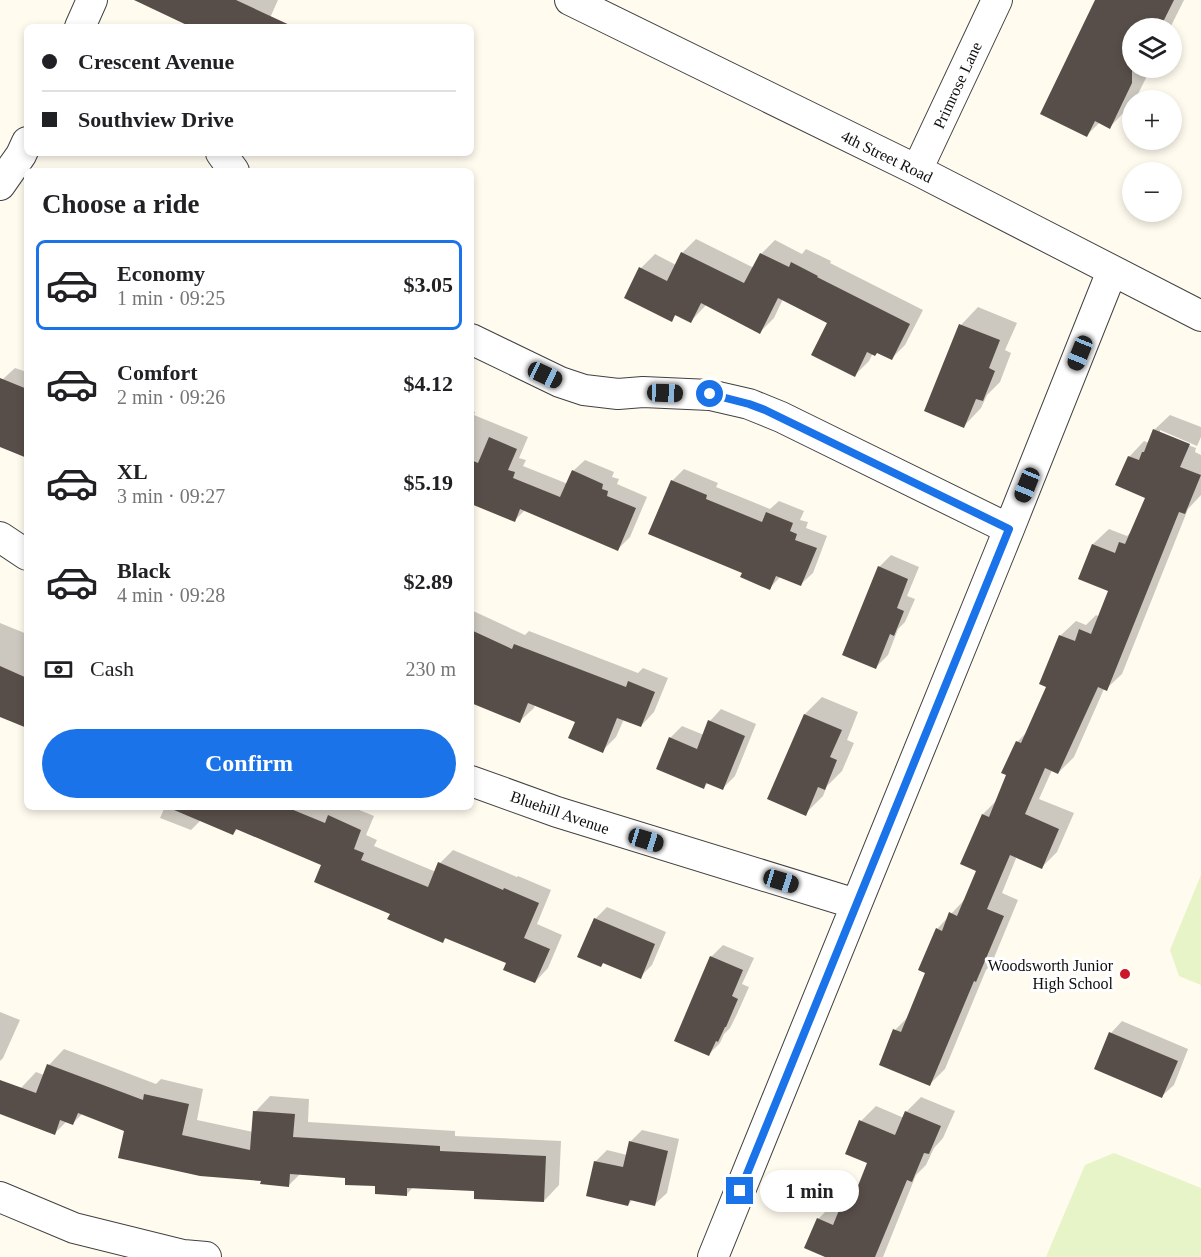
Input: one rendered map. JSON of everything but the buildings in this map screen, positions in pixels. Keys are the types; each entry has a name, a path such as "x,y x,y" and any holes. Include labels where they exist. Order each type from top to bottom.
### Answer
{"street":[{"path":"81,24 92,0"},
{"name":"4th Street Road","path":"570,0 917,170 1201,316"},
{"name":"Primrose Lane","path":"917,170 997,0"},
{"path":"0,185 24,148"},
{"path":"713,1257 1113,271"},
{"path":"474,340 560,382 584,390 618,394 643,392 710,394 749,404 781,417 1009,529"},
{"path":"0,537 24,553"},
{"name":"Bluehill Avenue","path":"474,782 557,813 856,904"},
{"path":"0,1197 74,1228 183,1255 206,1257"}],"green space":[{"path":"1201,875 1201,985 1179,976 1170,950"},
{"path":"1114,1153 1201,1188 1201,1257 1046,1257 1085,1165"}],"place":[{"name":"Woodsworth Junior High School","path":"1125,974"}],"route":[{"path":"710,394 765,410 1009,529 740,1191"}]}
